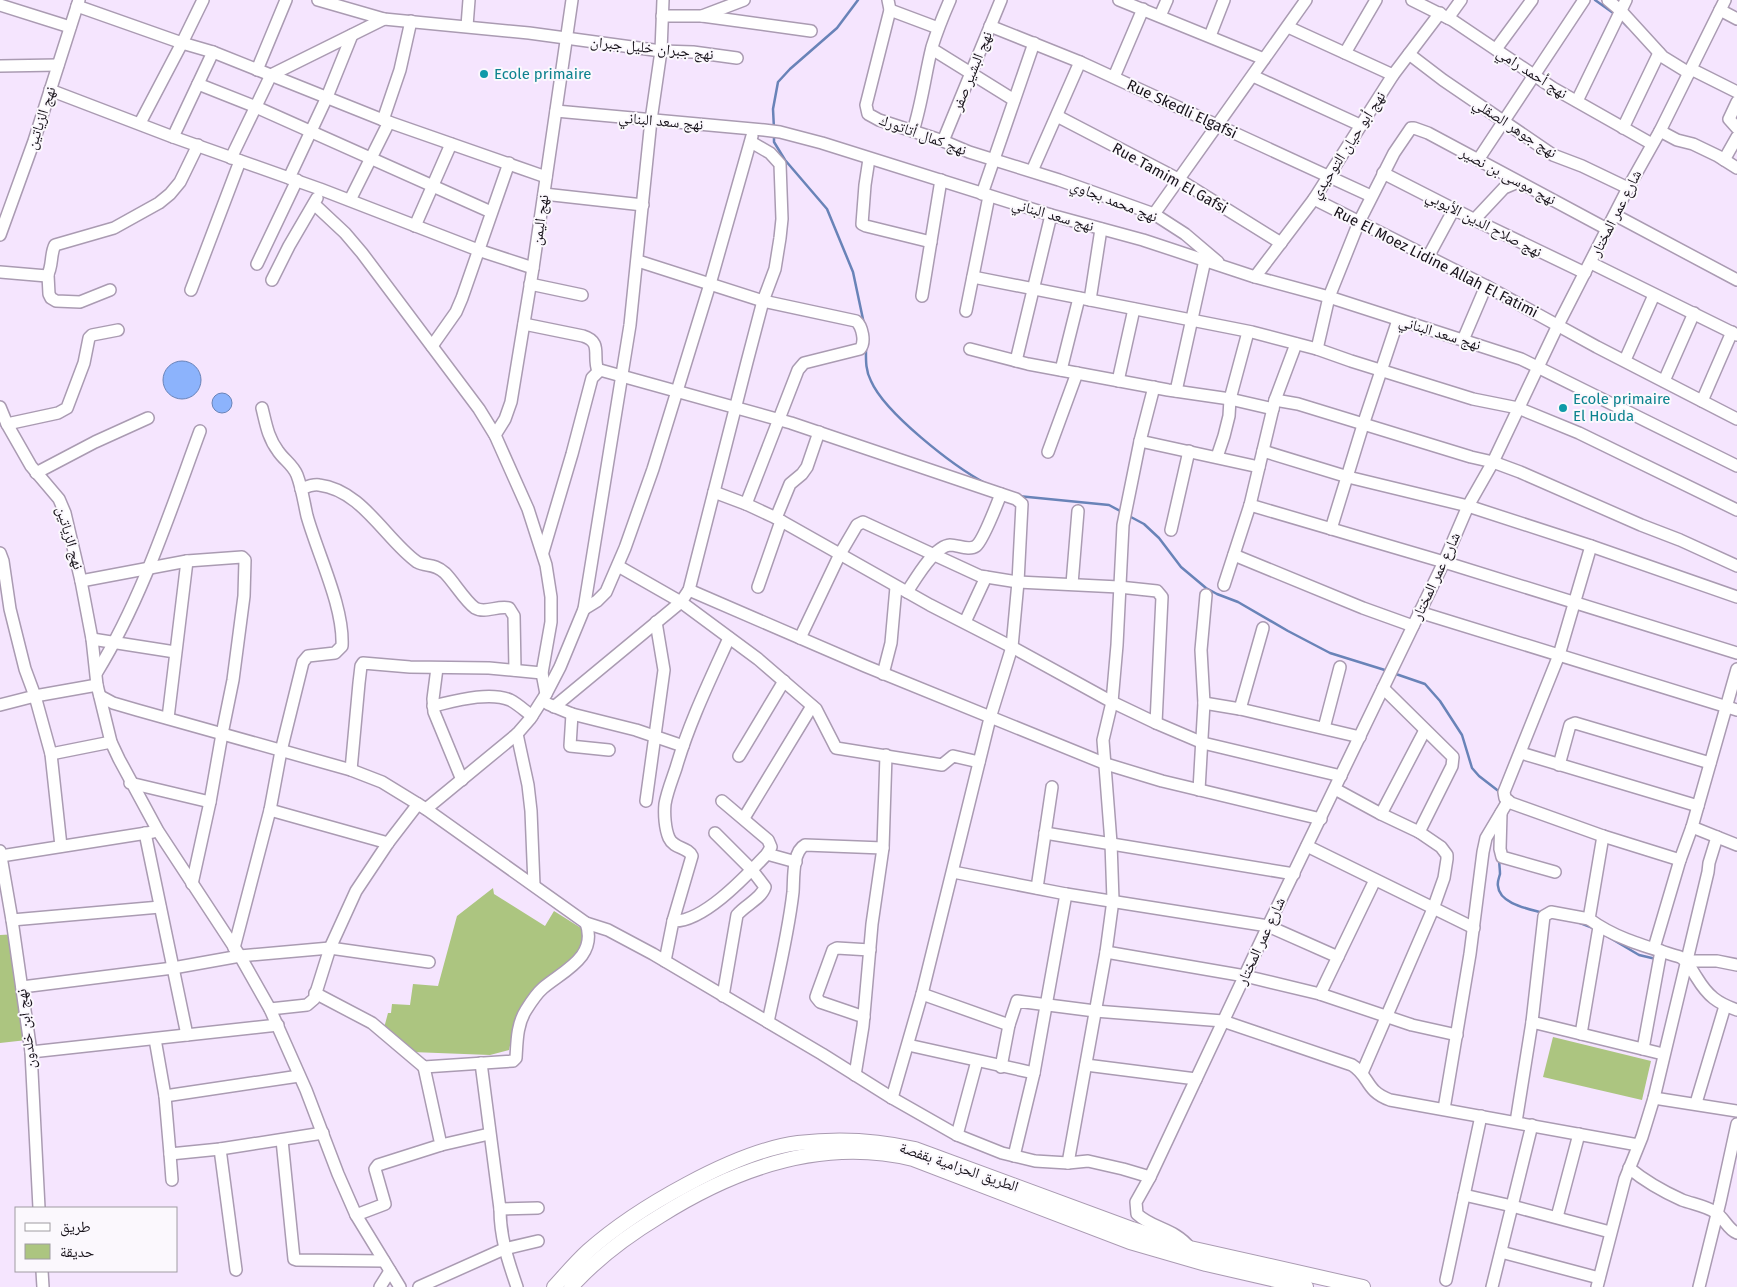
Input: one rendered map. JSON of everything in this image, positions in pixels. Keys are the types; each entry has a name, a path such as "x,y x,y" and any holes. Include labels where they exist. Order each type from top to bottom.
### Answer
{"main road":[{"name":"الطريق الحزامية بقفصة","path":"554,1287 588,1251 629,1220 721,1168 770,1149 797,1143 848,1140 874,1142 914,1149 1132,1229 1190,1248 1363,1287"},
{"name":"الطريق الحزامية بقفصة","path":"571,1287 607,1251 680,1203 742,1174 772,1163 795,1157 838,1152 891,1154 913,1159 1130,1242 1206,1264 1306,1287"}],"street":[{"path":"140,124 203,0"},
{"path":"258,70 286,0"},
{"name":"نهج جبران خليل جبران","path":"318,0 384,18 467,26 661,51 693,52 737,58"},
{"path":"467,26 469,0"},
{"name":"نهج اليمن","path":"494,435 505,418 511,402 533,268 572,0"},
{"path":"270,1009 306,1005 314,999 330,948 356,892 388,843 422,807 462,780 517,734 544,698 560,667 584,609 630,325 651,120 661,51 663,0"},
{"path":"702,16 744,0"},
{"path":"913,131 921,104 932,49 938,28 950,0"},
{"name":"نهج البشير صفر","path":"943,141 1001,0"},
{"path":"1119,0 1264,59"},
{"path":"1160,16 1166,0"},
{"path":"1210,36 1224,0"},
{"path":"1154,214 1306,0"},
{"path":"1346,53 1376,0"},
{"name":"نهج أحمد رامي","path":"1414,0 1444,16 1535,76 1652,144"},
{"name":"نهج أبو حيان التوحيدي","path":"1255,277 1314,199 1393,75 1409,54 1461,0"},
{"path":"1496,50 1532,0"},
{"path":"1478,160 1584,0"},
{"path":"1608,0 1623,5 1659,54 1668,61 1737,92"},
{"path":"78,3 182,44 213,52 386,121 546,177"},
{"name":"نهج الزياتين","path":"0,235 78,3"},
{"path":"0,5 70,27"},
{"path":"889,5 938,28"},
{"name":"نهج كمال أتاتورك","path":"889,5 866,110 872,117 943,141 968,152 995,159"},
{"path":"1577,101 1623,5"},
{"path":"1722,5 1737,19"},
{"name":"شارع عمر المختار","path":"1190,1248 1176,1234 1159,1227 1137,1214 1136,1202 1150,1177 1268,926 1384,688 1444,562 1468,506 1493,462 1558,326 1628,188 1660,131 1722,5"},
{"path":"1114,77 1143,9"},
{"path":"662,16 702,16 811,31"},
{"path":"191,290 236,159 256,107 272,75 384,18"},
{"path":"350,200 386,121 411,21"},
{"name":"Rue Skedli Elgafsi","path":"990,26 1114,77 1371,196"},
{"path":"1288,27 1393,75"},
{"path":"257,264 352,35"},
{"path":"966,311 974,277 986,195 995,159 1034,43"},
{"path":"932,49 1014,100"},
{"path":"173,137 213,52"},
{"name":"نهج جوهر الصقلي","path":"1409,54 1553,155 1582,166 1628,188"},
{"path":"1623,128 1659,54"},
{"path":"1032,172 1080,62"},
{"path":"0,66 58,65"},
{"path":"1253,76 1360,125"},
{"path":"198,84 311,131 491,212"},
{"path":"50,90 173,137 350,200 478,250 533,268"},
{"path":"1737,102 1729,119 1737,128"},
{"name":"نهج سعد البناني","path":"556,111 780,132 869,158 1051,215 1329,298 1521,359 1539,366 1737,466"},
{"name":"Rue Tamim El Gafsi","path":"1057,116 1178,179 1281,243"},
{"name":"نهج موسى بن نصير","path":"1383,173 1409,130 1414,128 1423,130 1608,229"},
{"path":"584,609 603,597 618,566 653,468 710,284 751,142 759,130"},
{"path":"1660,131 1677,140 1693,144 1737,168"},
{"path":"1724,160 1737,137"},
{"path":"554,707 681,602 689,590 735,408 774,269 780,238 782,219 780,164 770,153 751,142"},
{"path":"415,226 451,144"},
{"path":"110,290 80,302 56,301 50,298 48,275 53,248 55,245 114,228 160,203 180,182 198,146"},
{"path":"869,158 862,224 931,242"},
{"name":"نهج محمد بجاوي","path":"995,159 1154,214 1185,234 1220,265"},
{"path":"432,346 456,312 509,163"},
{"path":"1317,349 1329,298 1359,222 1383,173"},
{"name":"نهج صلاح الدين الأيوبي","path":"1383,173 1474,220 1585,273"},
{"path":"922,296 940,180"},
{"path":"1474,220 1504,188 1518,182"},
{"path":"272,280 289,246 314,204 320,189"},
{"path":"544,194 643,205"},
{"name":"Rue El Moez Lidine Allah El Fatimi","path":"1314,199 1486,286 1558,326 1737,419"},
{"path":"314,204 345,233 362,254 479,409 494,435 528,509 543,552 551,598 551,622 542,673 544,698 554,707 572,714 628,728 682,746"},
{"path":"1428,257 1454,209"},
{"path":"1016,361 1051,215"},
{"path":"1615,215 1737,280"},
{"path":"1061,370 1084,299 1101,229"},
{"path":"1176,391 1205,260"},
{"path":"638,261 764,301 856,320 860,324 863,346 860,349 804,363 801,366 778,419 746,504"},
{"path":"1590,263 1734,334 1702,401"},
{"path":"0,272 44,277 48,275"},
{"path":"974,277 1248,332 1317,349 1472,399 1518,408 1579,434 1737,510"},
{"path":"530,284 582,295"},
{"path":"1462,340 1486,286"},
{"path":"1625,360 1654,295"},
{"path":"1118,381 1134,309"},
{"path":"1664,381 1694,313"},
{"path":"1331,529 1363,424 1398,320"},
{"path":"524,324 583,336 592,340 596,348 595,363 598,372"},
{"path":"7,424 58,413 66,409 84,364 89,338 92,335 118,330"},
{"path":"1217,457 1229,416 1230,399 1248,332"},
{"path":"1224,585 1250,505 1274,404 1296,344"},
{"path":"970,349 1016,361 1154,388 1274,404 1298,404 1493,462 1680,540 1737,566"},
{"path":"543,552 592,378 598,372 604,370 819,432 1001,494 1019,501 1023,507 1012,647 990,718 922,994 892,1098"},
{"path":"1048,452 1077,373"},
{"path":"1068,1163 1106,952 1113,900 1111,843 1103,740 1112,702 1123,525 1126,504 1154,388"},
{"name":"نهج الزياتين","path":"0,407 7,424 36,473 62,505 82,581 99,691 111,742 130,783 158,831 237,952 278,1024 356,1214 400,1287"},
{"path":"237,952 303,662 308,656 336,653 342,646 336,604 307,517 301,489 292,467 278,452 270,438 262,408"},
{"path":"36,473 95,442 148,418"},
{"path":"97,672 115,643 157,548 200,431"},
{"path":"758,587 790,484 805,472 819,432"},
{"path":"1140,441 1259,467"},
{"path":"1171,530 1189,451"},
{"path":"1264,451 1348,476 1468,506 1591,546 1737,597"},
{"path":"301,489 320,485 339,492 361,506 418,562 433,565 444,573 474,607 481,610 506,607 511,610 514,616 515,670"},
{"path":"714,492 746,504 778,520 896,587 1012,647 1112,702 1156,723 1203,743 1341,776"},
{"path":"907,592 928,562 947,545 972,548 976,546 982,538 1001,494"},
{"path":"1250,505 1444,562 1737,653"},
{"path":"1072,584 1078,511"},
{"path":"800,638 840,554 857,525 864,522 935,554 963,569 986,577 1018,582 1119,587 1157,591 1162,596 1156,723"},
{"path":"1591,546 1559,656 1504,792 1508,801 1604,836 1680,860"},
{"path":"0,553 3,560 10,609 50,754 61,846"},
{"path":"1234,555 1363,608 1413,626"},
{"path":"82,581 187,561 242,557 245,560 244,596 233,680 192,884"},
{"path":"168,718 187,561"},
{"path":"618,566 681,602 784,682 819,714 836,748 942,765 953,756 979,762"},
{"path":"965,622 986,577"},
{"path":"883,674 891,643 896,587"},
{"path":"689,590 883,674 1106,764 1199,790 1321,820"},
{"path":"1199,790 1204,704 1201,650 1206,595"},
{"path":"1419,612 1737,710"},
{"path":"646,801 664,670 656,622"},
{"path":"1240,709 1263,628"},
{"path":"665,961 673,921 692,856 690,851 674,845 669,838 665,823 665,806 682,746 729,638"},
{"path":"92,639 176,652"},
{"path":"351,770 359,684 362,665 365,663 542,673"},
{"path":"437,668 433,706 438,724 462,780"},
{"path":"1324,728 1340,668"},
{"path":"1643,1049 1658,950 1680,860 1692,828 1737,669"},
{"path":"739,756 784,682"},
{"path":"1384,688 1451,754 1453,761 1419,832"},
{"path":"0,705 34,696 99,691 113,703 351,770 382,782 422,807 586,923 608,930 665,961 854,1076 957,1135 1014,1156 1050,1163 1088,1161 1150,1177"},
{"path":"433,706 468,699 503,698 516,703 532,716"},
{"path":"1204,704 1240,709 1360,737"},
{"path":"744,818 812,706"},
{"path":"572,714 570,746 609,750"},
{"path":"1558,766 1570,725 1575,723 1710,763"},
{"path":"1381,814 1425,730"},
{"path":"517,734 529,793 534,885"},
{"path":"50,754 111,742"},
{"path":"1521,753 1558,766 1698,806"},
{"path":"854,1076 864,1017 872,924 883,848 886,755"},
{"path":"130,783 210,802"},
{"path":"1037,888 1052,787"},
{"path":"1335,789 1419,832 1441,847 1447,855 1447,866 1434,909 1362,1073"},
{"path":"673,921 681,922 697,916 709,908 752,870 768,854 771,847 770,843 744,818 722,801"},
{"path":"1444,1109 1474,928 1486,838 1508,801"},
{"path":"270,810 388,843"},
{"path":"1502,813 1500,850 1502,857 1555,872"},
{"path":"1692,828 1737,845"},
{"path":"1,853 158,831"},
{"path":"145,833 187,1035"},
{"path":"715,833 752,870 765,887 765,890 737,915 722,996"},
{"path":"1045,833 1294,874"},
{"path":"1589,919 1604,836"},
{"path":"1501,1252 1598,1283 1610,1232 1629,1168 1642,1137 1654,1098 1709,863 1718,837"},
{"path":"768,1022 790,918 799,850 805,845 883,848"},
{"path":"1307,846 1474,928"},
{"name":"نهج ابن خلدون","path":"1,853 30,1052 39,1207"},
{"path":"768,854 796,862"},
{"path":"953,872 1066,894 1268,926 1338,957"},
{"path":"1320,994 1375,880"},
{"path":"1014,1156 1034,1073 1066,894"},
{"path":"12,920 160,907"},
{"path":"1516,1122 1532,1022 1544,916 1551,912 1589,919 1599,927 1623,939 1680,956 1687,961 1697,979 1712,999 1737,1010"},
{"path":"424,1067 513,1061 515,1059 519,1025 522,1016 537,994 575,965 581,958 587,940 588,929 586,923"},
{"path":"1581,1034 1599,927"},
{"path":"22,987 173,968 237,952 330,948 429,962"},
{"path":"864,1017 820,1002 816,997 834,950 838,948 870,950"},
{"path":"1106,952 1245,976 1320,994 1412,1025 1456,1035"},
{"path":"1687,961 1717,961 1737,965"},
{"path":"315,993 372,1024 424,1067 442,1145"},
{"path":"922,994 1008,1025"},
{"path":"1001,1067 1008,1025 1017,1000 1095,1011 1223,1021 1345,1062 1357,1068 1362,1073 1369,1087 1382,1097 1638,1145"},
{"path":"1696,1103 1725,1006"},
{"path":"1532,1022 1663,1054"},
{"path":"30,1052 278,1024"},
{"path":"156,1039 165,1096 172,1180"},
{"path":"908,1045 1034,1073"},
{"path":"957,1135 977,1061"},
{"path":"481,1063 504,1249 517,1287"},
{"path":"1086,1065 1196,1079"},
{"path":"165,1096 300,1076"},
{"path":"1654,1098 1696,1103 1737,1111"},
{"path":"1446,1280 1481,1116"},
{"path":"1698,1287 1718,1213 1737,1124"},
{"path":"1492,1287 1532,1125"},
{"path":"170,1154 220,1149 323,1134"},
{"path":"356,1214 385,1204 375,1169 378,1165 442,1145 489,1134"},
{"path":"1557,1218 1579,1134"},
{"path":"282,1140 294,1259 384,1261"},
{"path":"220,1149 236,1270"},
{"path":"1629,1168 1650,1185 1718,1213 1732,1231 1737,1233"},
{"path":"1464,1196 1512,1206 1610,1232"},
{"path":"500,1209 538,1208"},
{"path":"419,1287 504,1249 538,1241"},
{"path":"380,1287 390,1271"},
{"path":"42,1272 43,1287"}],"green space":[{"path":"493,888 494,894 545,926 554,911 581,928 583,938 576,956 515,1023 509,1050 490,1055 412,1052 384,1028 388,1013 391,1013 392,1004 410,1005 413,984 438,986 457,916"},
{"path":"19,934 27,1040 0,1043 0,935"},
{"path":"1553,1037 1651,1061 1642,1100 1543,1077"}],"water":[{"path":"182,361 196,366 201,380 196,394 182,399 168,394 163,380 168,366"},
{"path":"218,393 226,393 232,399 232,407 226,413 218,413 212,407 212,399"}],"waterway":[{"path":"774,129 773,109 778,82 837,28 858,0"},
{"path":"1595,0 1616,15"},
{"path":"1620,19 1628,27"},
{"path":"774,134 774,142 785,160 827,209 853,272 864,324"},
{"path":"866,347 866,364 869,377 890,408 921,438 971,475 985,483"},
{"path":"1018,496 1109,505 1122,512"},
{"path":"1129,516 1144,524 1159,538 1181,567 1206,588 1238,602 1330,653 1388,671"},
{"path":"1393,673 1425,684 1440,701 1462,735 1472,768 1501,793"},
{"path":"1499,858 1500,874 1498,884 1500,892 1516,905 1543,913"},
{"path":"1580,923 1593,928"},
{"path":"1605,935 1639,955 1656,959"}],"place":[{"name":"Ecole primaire","path":"484,74"},
{"name":"Ecole primaire El Houda","path":"1563,408"}]}
